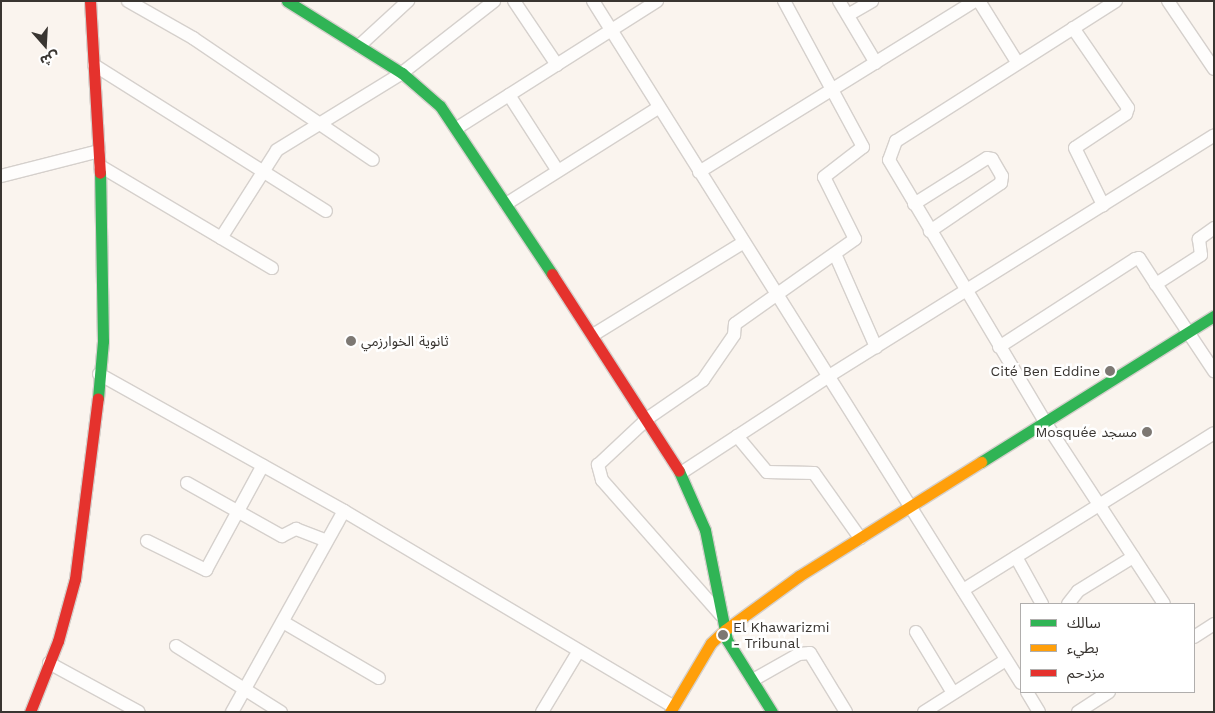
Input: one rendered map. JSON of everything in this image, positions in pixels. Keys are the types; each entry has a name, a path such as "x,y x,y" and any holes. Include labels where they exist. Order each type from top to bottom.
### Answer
{"main road":[{"path":"30,712 49,663 75,579 92,462 104,312 100,166 90,1"},
{"path":"289,2 402,73 440,106 456,128 648,418 681,473 705,530 726,635 772,712"},
{"path":"675,710 711,644 914,511 1192,336 1214,316"},
{"path":"1192,336 1214,328"},
{"path":"726,635 860,538 914,511"}],"street":[{"path":"128,1 194,38 374,160"},
{"path":"359,46 408,1"},
{"path":"221,238 277,150 402,73 494,1"},
{"path":"514,1 557,65"},
{"path":"593,1 610,32 829,376 1020,682"},
{"path":"456,128 657,1"},
{"path":"721,615 599,474 598,465 648,418 703,380 734,335 735,324 776,293 855,239 824,174 863,148 784,1"},
{"path":"839,1 876,63"},
{"path":"848,16 872,1"},
{"path":"1116,1 1017,62 896,141 889,160 999,347 1099,506 1163,603"},
{"path":"1168,1 1214,69"},
{"path":"699,172 876,63 982,3 1017,62"},
{"path":"1073,28 1128,108 1126,114 1076,148 1103,205"},
{"path":"94,65 326,210"},
{"path":"509,95 558,171"},
{"path":"506,204 658,108"},
{"path":"681,473 829,376 1214,135"},
{"path":"1,176 99,151"},
{"path":"914,204 987,158 992,159 1002,176 1001,183 930,231"},
{"path":"100,166 272,268"},
{"path":"1156,284 1201,255 1199,239 1214,228"},
{"path":"594,336 744,242"},
{"path":"835,254 876,347"},
{"path":"999,347 1139,258 1214,371"},
{"path":"99,374 344,510 675,710"},
{"path":"962,590 1214,433"},
{"path":"737,436 767,472 814,473 860,538"},
{"path":"147,541 203,571 239,512 263,465"},
{"path":"188,483 282,536 296,529 327,541"},
{"path":"232,712 344,510"},
{"path":"1069,603 1078,591 1133,557"},
{"path":"1016,558 1041,603"},
{"path":"283,622 379,678"},
{"path":"1195,636 1214,624"},
{"path":"916,632 953,693"},
{"path":"176,646 245,687 281,712"},
{"path":"542,712 578,652"},
{"path":"752,680 799,654 810,652 846,712"},
{"path":"924,712 1006,660"},
{"path":"49,663 138,712"},
{"path":"1027,693 1039,712"},
{"path":"1078,712 1107,693"}],"traffic: fast":[{"path":"287,1 402,73 440,106 552,274"},
{"path":"98,398 103,341 100,173"},
{"path":"981,462 1214,316"},
{"path":"679,471 705,530 727,640 772,712"}],"traffic: slow":[{"path":"670,712 711,643 725,630 799,576 981,462"}],"traffic: jam":[{"path":"90,1 100,173"},
{"path":"552,274 679,471"},
{"path":"30,712 58,641 75,579 98,398"}],"place":[{"name":"ثانوية الخوارزمي","path":"351,341"},
{"name":"Cité Ben Eddine","path":"1110,371"},
{"name":"Mosquée مسجد","path":"1147,432"},
{"name":"El Khawarizmi - Tribunal","path":"723,635"}]}
